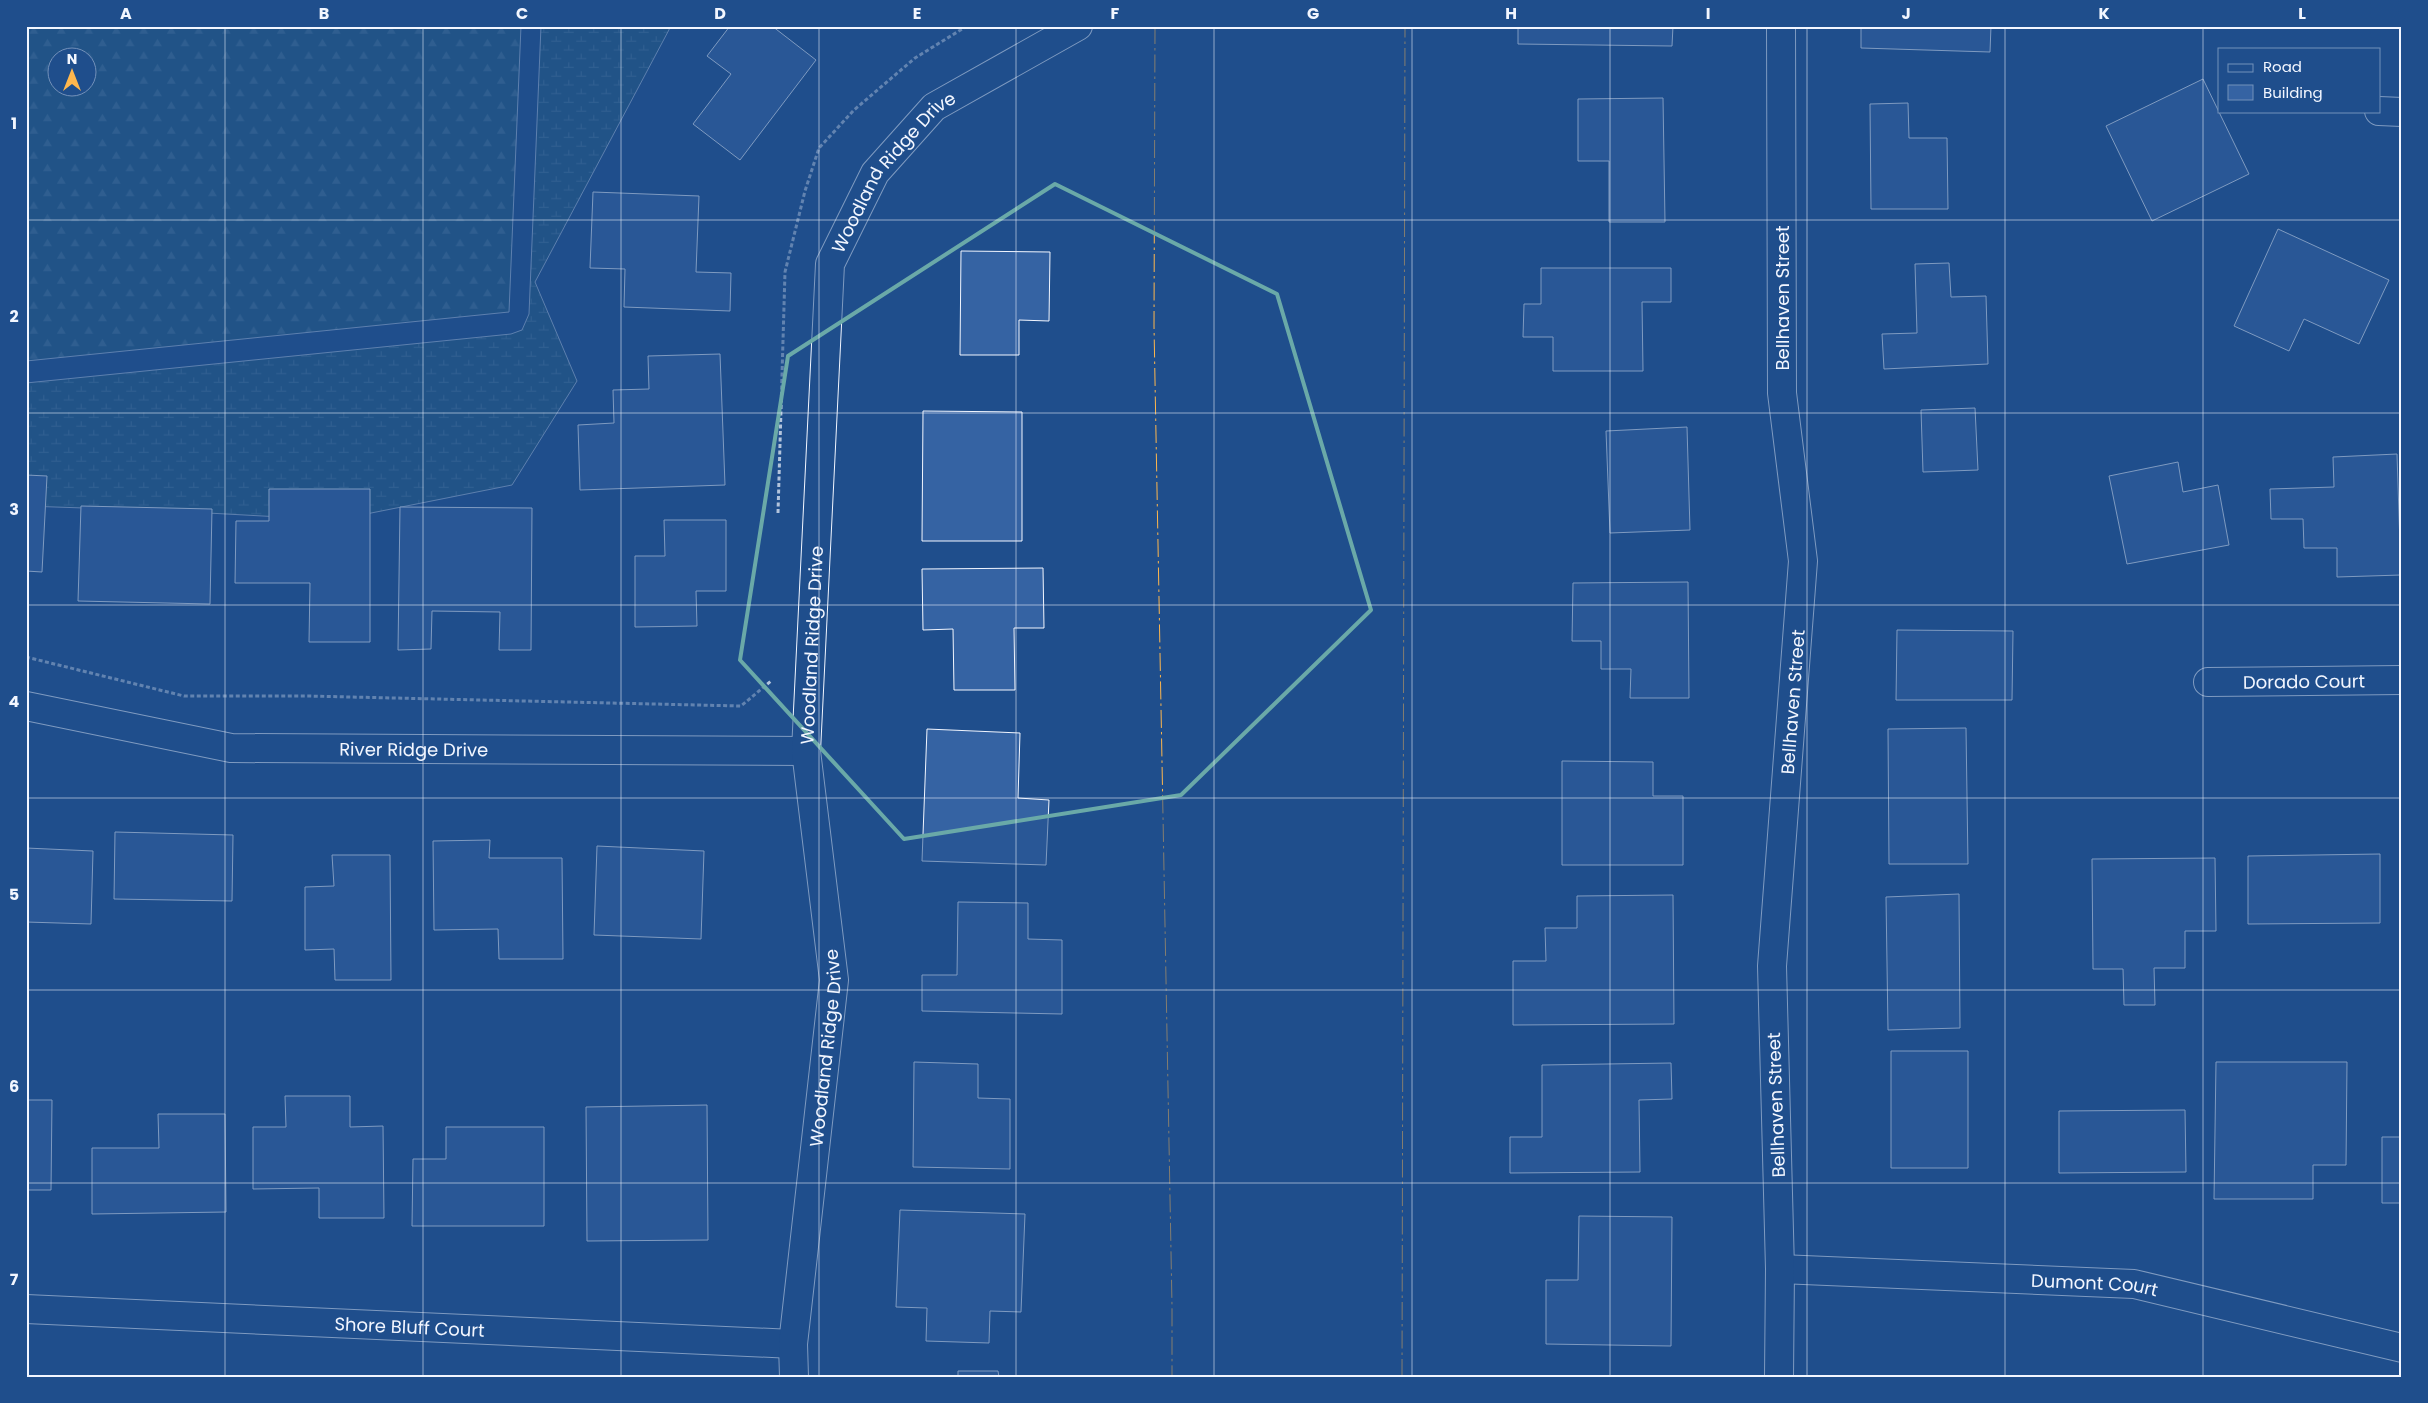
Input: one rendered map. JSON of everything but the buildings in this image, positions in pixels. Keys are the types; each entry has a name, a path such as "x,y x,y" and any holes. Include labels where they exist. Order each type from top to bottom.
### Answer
{"street":[{"name":"Woodland Ridge Drive","path":"794,1377 793,1344 834,980 806,751 830,264 875,173 934,107 1078,26"},
{"name":"Bellhaven Street","path":"1779,1377 1780,1269 1772,966 1804,561 1782,392 1781,26"},
{"path":"2380,111 2402,112"},
{"name":"Dorado Court","path":"2208,682 2402,680"},
{"name":"River Ridge Drive","path":"26,706 231,748 806,751"},
{"name":"Dumont Court","path":"1780,1269 2134,1284 2402,1348"},
{"name":"Shore Bluff Court","path":"26,1309 793,1344"}],"path":[{"path":"778,520 785,272 805,191 820,148 854,110 915,58 967,26"},
{"path":"26,657 184,696 318,696 741,706 773,679"}],"highlighted area":[{"path":"1055,184 1277,294 1371,610 1181,795 904,839 740,660 788,356"}],"green space":[{"path":"26,26 521,26 509,312 26,361"},
{"path":"541,26 671,26 535,282 577,381 512,485 336,520 171,511 26,506 26,383 511,334 522,330 529,314"}],"power":[{"path":"1155,26 1154,326 1172,1377"},
{"path":"1402,1377 1405,26"}]}
